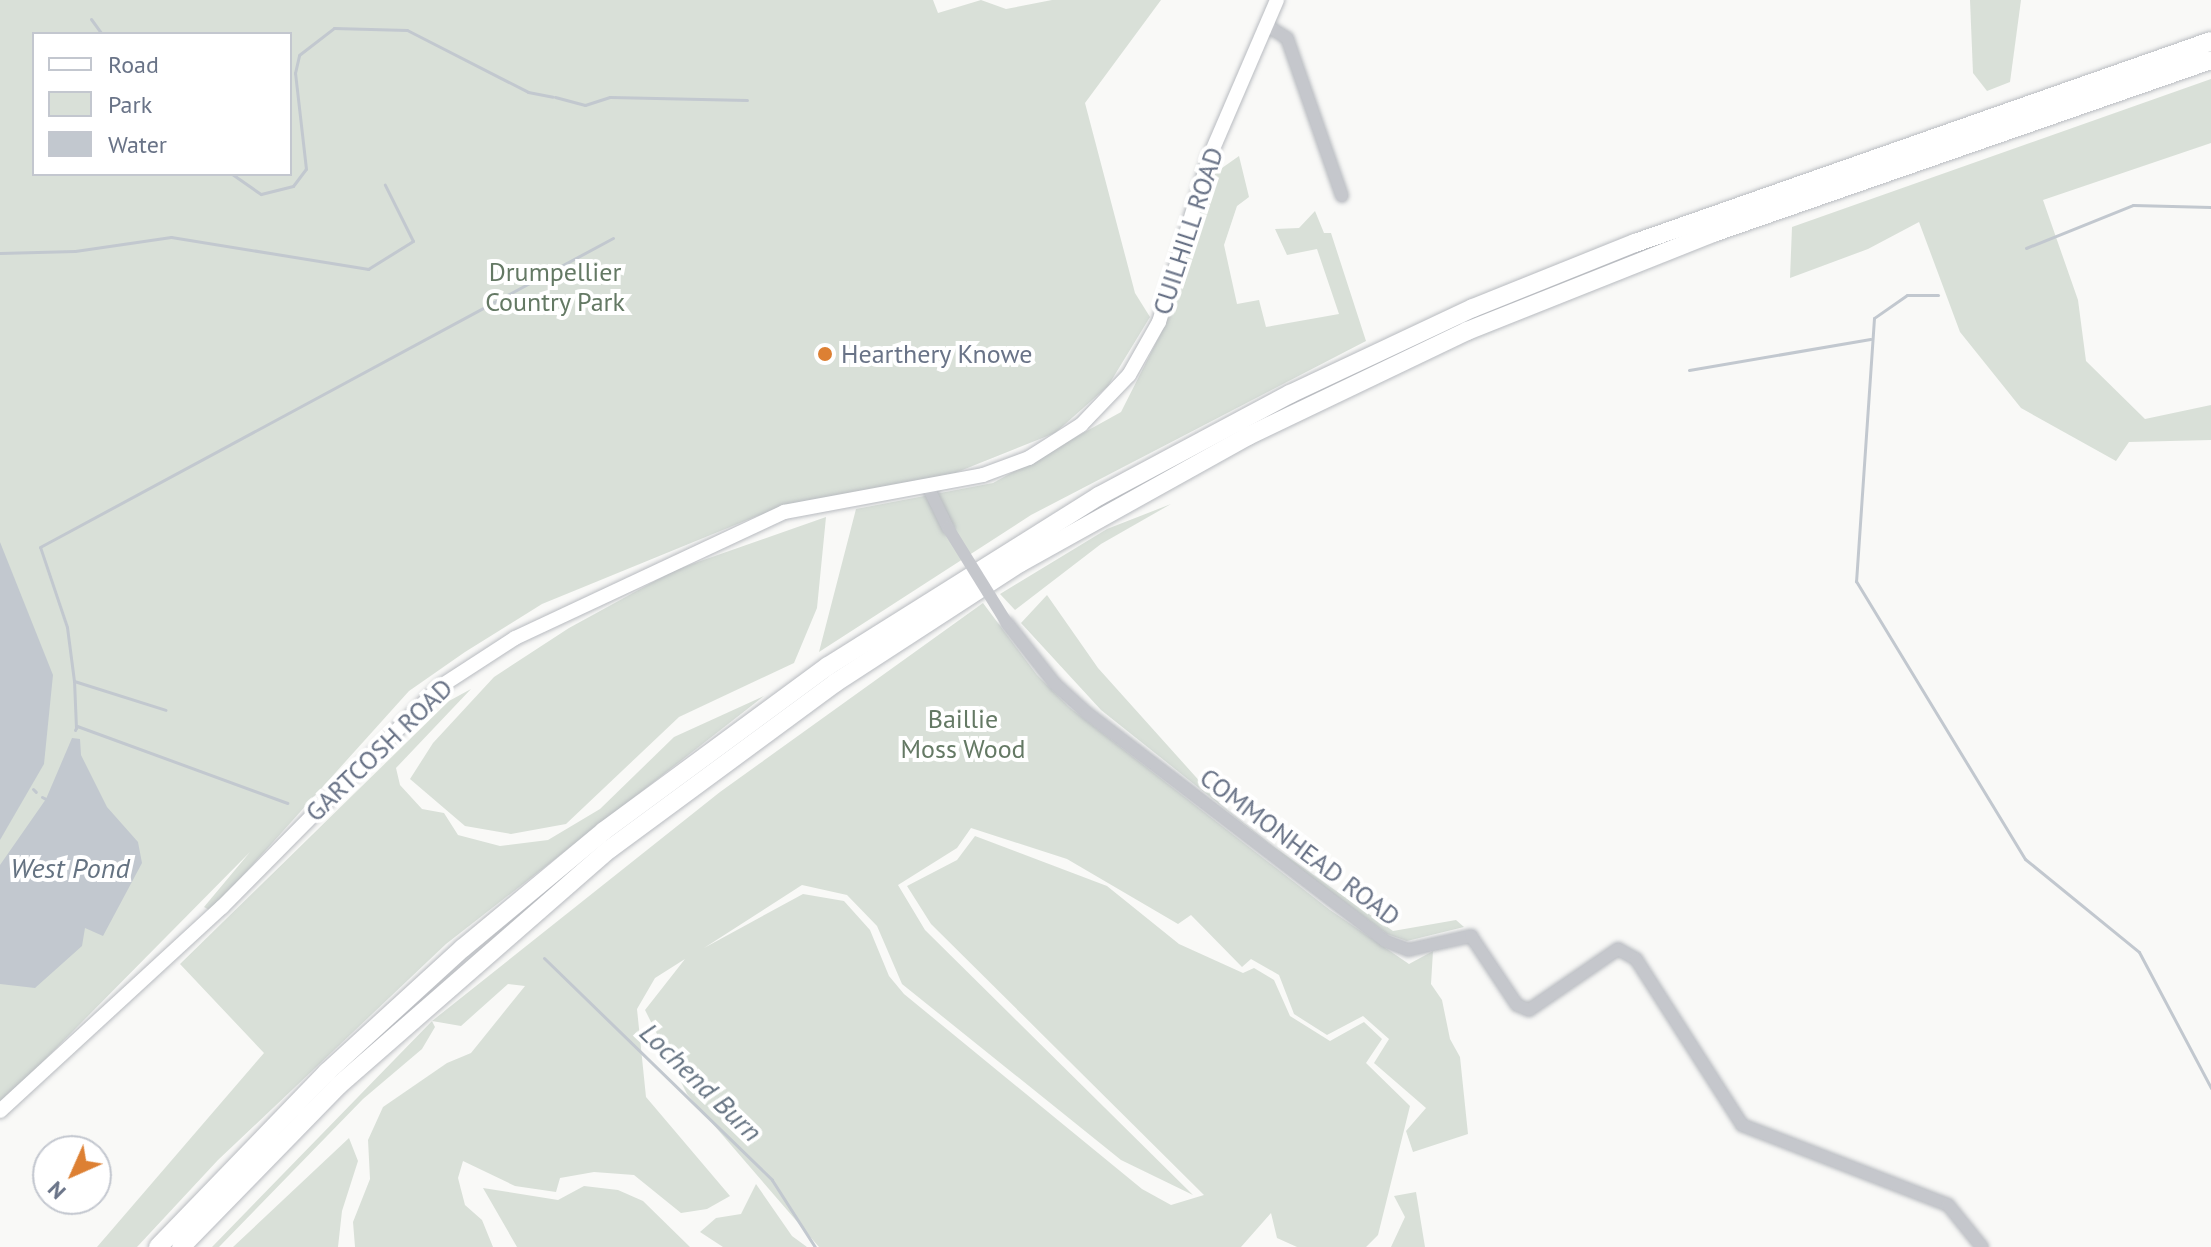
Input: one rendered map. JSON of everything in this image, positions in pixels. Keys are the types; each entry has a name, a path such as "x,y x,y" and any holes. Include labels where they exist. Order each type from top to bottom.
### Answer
{"highway":[{"path":"158,1247 327,1072 463,948 604,831 828,666 1099,496 1290,394 1473,308 1649,238 2211,41"},
{"path":"181,1247 339,1085 610,849 835,683 1020,563 1248,436 1467,331 1713,233 2211,60"}],"main road":[{"name":"CUILHILL ROAD","path":"928,487 983,475 1043,450 1081,425 1129,375 1169,299 1209,158 1277,0"},
{"name":"GARTCOSH ROAD","path":"0,1111 222,907 441,686 515,638 599,594 784,512 928,487"}],"street":[{"path":"1266,25 1287,38 1342,196"},
{"name":"COMMONHEAD ROAD","path":"928,487 948,528 1007,623 1055,684 1087,713 1385,941 1408,950 1471,936 1517,1005 1529,1010 1618,949 1636,959 1742,1125 1948,1205 1982,1247"}],"green space":[{"name":"Drumpellier Country Park","path":"0,0 933,0 938,13 981,0 1006,9 1052,0 1161,0 1085,103 1135,293 1150,317 1108,386 1055,433 955,473 757,516 542,604 409,691 211,911 204,907 250,852 0,1105"},
{"path":"1970,0 2021,0 2010,82 1987,91 1973,73"},
{"path":"2211,79 2211,143 2043,200 2078,300 2086,361 2145,419 2211,405 2211,440 2129,442 2116,461 2021,408 1960,332 1919,222 1868,249 1790,278 1792,227"},
{"path":"1239,156 1249,197 1237,206 1224,245 1237,304 1259,300 1266,327 1339,314 1317,249 1287,255 1275,229 1299,228 1315,211 1324,233 1331,233 1366,341 1031,515 819,652 856,509 993,483 1121,412 1165,325 1212,175"},
{"path":"1171,504 1101,544 1015,610 1000,594 1107,529"},
{"path":"826,517 817,608 794,663 679,717 566,824 511,834 465,826 410,779 433,743 494,677 569,628 675,570"},
{"path":"1047,595 1098,668 1221,805 1274,847 1393,931 1456,920 1464,927 1407,941 1387,934 1312,878 1101,710 1021,623"},
{"name":"Baillie Moss Wood","path":"983,603 1037,675 1069,707 1330,910 1409,964 1433,951 1431,984 1442,1000 1450,1039 1460,1057 1468,1134 1413,1152 1406,1131 1426,1108 1374,1063 1389,1039 1363,1016 1327,1035 1294,1014 1279,975 1251,959 1242,967 1191,915 1178,924 1067,859 971,828 957,848 898,885 925,930 1193,1195 1121,1160 902,984 877,926 847,895 802,885 704,948 803,894 844,901 870,930 889,976 904,994 1142,1189 1171,1205 1204,1195 931,924 907,886 957,860 975,836 1107,886 1179,944 1243,973 1254,968 1274,980 1290,1016 1330,1041 1364,1022 1382,1039 1366,1063 1410,1106 1378,1235 1366,1247 1297,1247 1277,1238 1271,1213 1241,1247 819,1247 687,1094 645,1010 685,959 655,978 637,1009 646,1097 730,1196 707,1209 681,1213 634,1175 594,1172 560,1178 556,1192 515,1186 463,1161 458,1178 465,1205 482,1220 493,1247 355,1247 353,1222 370,1179 368,1140 383,1107 447,1063 471,1053 525,986 508,984 461,1026 432,1021 720,792"},
{"path":"471,689 396,768 400,785 422,809 444,813 458,835 500,846 548,840 600,809 674,737 764,696 446,944 218,1160 137,1247 97,1247 264,1053 180,964 449,701"},
{"path":"432,1021 435,1027 422,1049 363,1099 219,1247 212,1247"},
{"path":"349,1138 358,1161 342,1211 338,1247 233,1247"},
{"path":"756,1184 792,1236 807,1247 723,1247 700,1232 716,1218 741,1214"},
{"path":"584,1186 618,1190 643,1201 690,1247 517,1247 483,1188 558,1200"},
{"path":"1416,1192 1425,1247 1391,1247 1405,1217 1394,1196"}],"water":[{"path":"0,542 53,675 44,764 0,840"},
{"name":"West Pond","path":"72,738 80,739 81,755 107,807 138,842 142,863 103,936 85,928 82,946 35,988 0,984 0,865 46,799"}],"waterway":[{"path":"91,19 101,32"},
{"path":"235,176 261,194 293,186 306,169 295,73 299,55 334,28 407,30 528,92 553,97"},
{"path":"555,97 585,105 610,97 747,100"},
{"path":"0,253 75,251 171,237 368,269 413,241 385,185"},
{"path":"2026,248 2133,205 2211,207"},
{"path":"74,681 67,627 40,547 613,238"},
{"path":"1938,295 1907,295 1874,318 1856,581 2025,859 2139,952 2211,1088"},
{"path":"1689,370 1870,339"},
{"path":"76,728 74,681 166,710"},
{"path":"75,730 77,726 287,803"},
{"path":"33,789 36,792"},
{"path":"42,797 46,799"},
{"name":"Lochend Burn","path":"544,958 772,1180 815,1247"}],"place":[{"name":"Hearthery Knowe","path":"825,354"}]}
